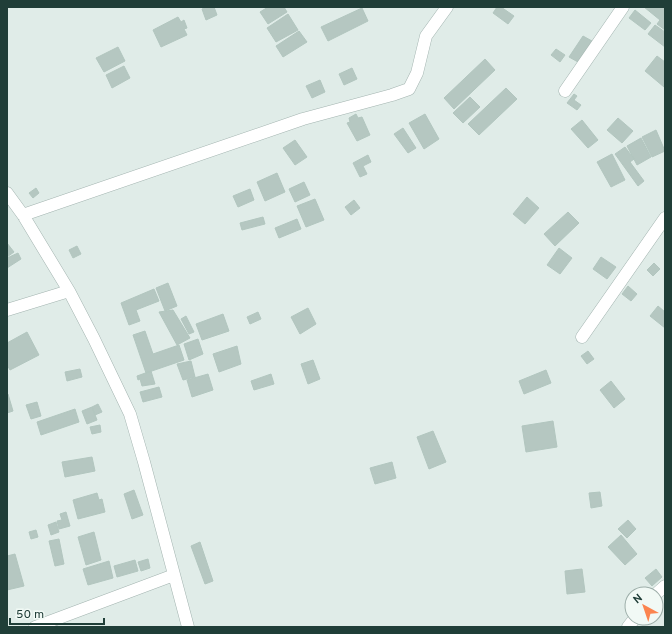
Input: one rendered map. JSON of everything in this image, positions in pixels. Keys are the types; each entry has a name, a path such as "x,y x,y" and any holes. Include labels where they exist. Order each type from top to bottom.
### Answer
{"street":[{"path":"23,215 303,119 409,89 417,73 426,36 447,7"},
{"path":"565,91 623,7"},
{"path":"7,193 23,215 69,292 94,339 130,414 188,627"},
{"path":"582,337 665,218"},
{"path":"7,310 69,292"},
{"path":"35,627 174,576"}],"building":[{"path":"206,7 214,7 217,15 206,20 202,9"},
{"path":"268,7 284,7 287,12 268,24 260,12"},
{"path":"497,7 501,7 514,16 508,24 493,13"},
{"path":"644,7 665,7 665,30 657,24 660,20"},
{"path":"362,8 368,21 328,41 321,27"},
{"path":"635,10 651,23 645,30 629,18"},
{"path":"288,14 298,30 276,42 267,28"},
{"path":"178,17 181,22 184,20 187,28 184,29 187,35 161,47 153,30"},
{"path":"655,25 665,32 665,47 648,34"},
{"path":"299,31 307,42 283,57 276,46"},
{"path":"583,36 592,41 578,62 569,57"},
{"path":"118,47 125,61 104,72 96,58"},
{"path":"556,49 565,55 560,62 551,55"},
{"path":"657,56 665,62 664,87 645,71"},
{"path":"485,59 495,70 454,109 444,98"},
{"path":"124,66 130,78 112,88 106,75"},
{"path":"352,68 357,79 344,85 339,74"},
{"path":"320,80 325,92 312,98 306,86"},
{"path":"506,88 517,99 479,135 468,124"},
{"path":"574,94 577,96 574,100 581,105 577,110 567,103"},
{"path":"470,97 480,107 463,123 453,113"},
{"path":"356,114 358,118 362,117 370,135 357,141 347,123 350,122 349,118"},
{"path":"425,114 439,139 424,149 409,123"},
{"path":"618,118 633,131 622,143 607,130"},
{"path":"582,120 598,140 588,148 571,129"},
{"path":"403,128 416,148 408,153 394,134"},
{"path":"656,130 665,151 652,157 642,137"},
{"path":"641,138 651,157 637,165 627,146"},
{"path":"295,140 307,157 295,165 283,148"},
{"path":"625,147 634,159 630,162 644,181 638,186 615,154"},
{"path":"612,154 625,180 611,187 597,162"},
{"path":"368,155 371,162 363,166 367,174 360,177 353,163"},
{"path":"277,173 285,192 265,201 257,182"},
{"path":"304,182 310,195 295,202 289,189"},
{"path":"36,188 39,193 33,198 29,193"},
{"path":"250,189 254,200 238,207 233,196"},
{"path":"527,197 539,208 525,224 513,214"},
{"path":"315,199 324,220 306,227 297,206"},
{"path":"354,200 360,208 351,215 345,207"},
{"path":"568,212 579,223 555,246 544,234"},
{"path":"263,217 265,224 242,230 240,223"},
{"path":"297,219 301,229 279,238 275,228"},
{"path":"7,243 14,252 7,257"},
{"path":"77,246 81,254 73,258 69,250"},
{"path":"559,248 572,258 560,274 547,265"},
{"path":"18,253 21,259 7,268 7,258"},
{"path":"601,257 616,267 607,279 593,269"},
{"path":"654,263 660,269 653,276 647,270"},
{"path":"168,283 177,306 165,311 156,288"},
{"path":"628,286 637,294 631,301 622,294"},
{"path":"154,289 159,301 136,310 140,321 129,325 121,303"},
{"path":"658,306 665,312 665,328 650,316"},
{"path":"308,308 316,324 300,334 291,317"},
{"path":"173,310 190,338 177,345 159,312"},
{"path":"258,312 261,319 250,324 247,317"},
{"path":"223,314 229,331 202,340 196,324"},
{"path":"186,316 194,332 189,334 181,319"},
{"path":"145,331 153,354 179,345 184,360 146,373 133,335"},
{"path":"27,332 39,355 10,370 7,365 7,343"},
{"path":"198,339 203,354 189,360 184,344"},
{"path":"237,346 241,364 219,372 213,354"},
{"path":"588,351 594,359 587,364 581,356"},
{"path":"313,360 320,379 308,384 301,364"},
{"path":"191,361 195,377 183,380 177,364"},
{"path":"80,369 82,377 67,381 65,372"},
{"path":"546,370 551,383 524,394 519,381"},
{"path":"151,371 155,384 142,386 140,379 138,380 137,376"},
{"path":"208,374 213,390 192,397 187,380"},
{"path":"271,374 274,384 254,390 251,381"},
{"path":"611,381 625,399 614,408 600,390"},
{"path":"159,387 162,397 143,402 140,392"},
{"path":"7,394 13,411 7,413"},
{"path":"37,402 41,416 31,419 26,405"},
{"path":"98,404 102,412 95,415 92,407"},
{"path":"92,407 97,420 87,424 82,411"},
{"path":"75,409 79,422 41,435 37,422"},
{"path":"553,421 557,447 526,452 522,426"},
{"path":"100,425 101,432 92,434 90,427"},
{"path":"433,431 446,462 429,469 417,437"},
{"path":"92,457 95,471 65,477 62,462"},
{"path":"392,462 396,478 375,484 370,468"},
{"path":"134,490 143,515 132,519 124,494"},
{"path":"600,492 602,506 591,508 589,493"},
{"path":"97,493 99,500 102,499 105,512 78,519 73,500"},
{"path":"66,512 70,526 59,529 57,521 62,520 60,514"},
{"path":"628,520 636,529 627,538 618,529"},
{"path":"56,522 59,532 51,535 48,525"},
{"path":"36,530 38,537 31,539 29,532"},
{"path":"94,532 101,560 86,565 78,537"},
{"path":"621,535 637,554 625,565 608,547"},
{"path":"59,539 64,564 55,566 49,541"},
{"path":"200,542 213,581 205,584 191,546"},
{"path":"15,554 24,586 7,590 7,556"},
{"path":"148,559 150,568 141,571 138,562"},
{"path":"135,560 138,571 117,577 114,566"},
{"path":"109,561 113,578 88,585 83,569"},
{"path":"582,569 585,592 567,594 565,571"},
{"path":"656,569 662,577 652,586 645,578"}]}
